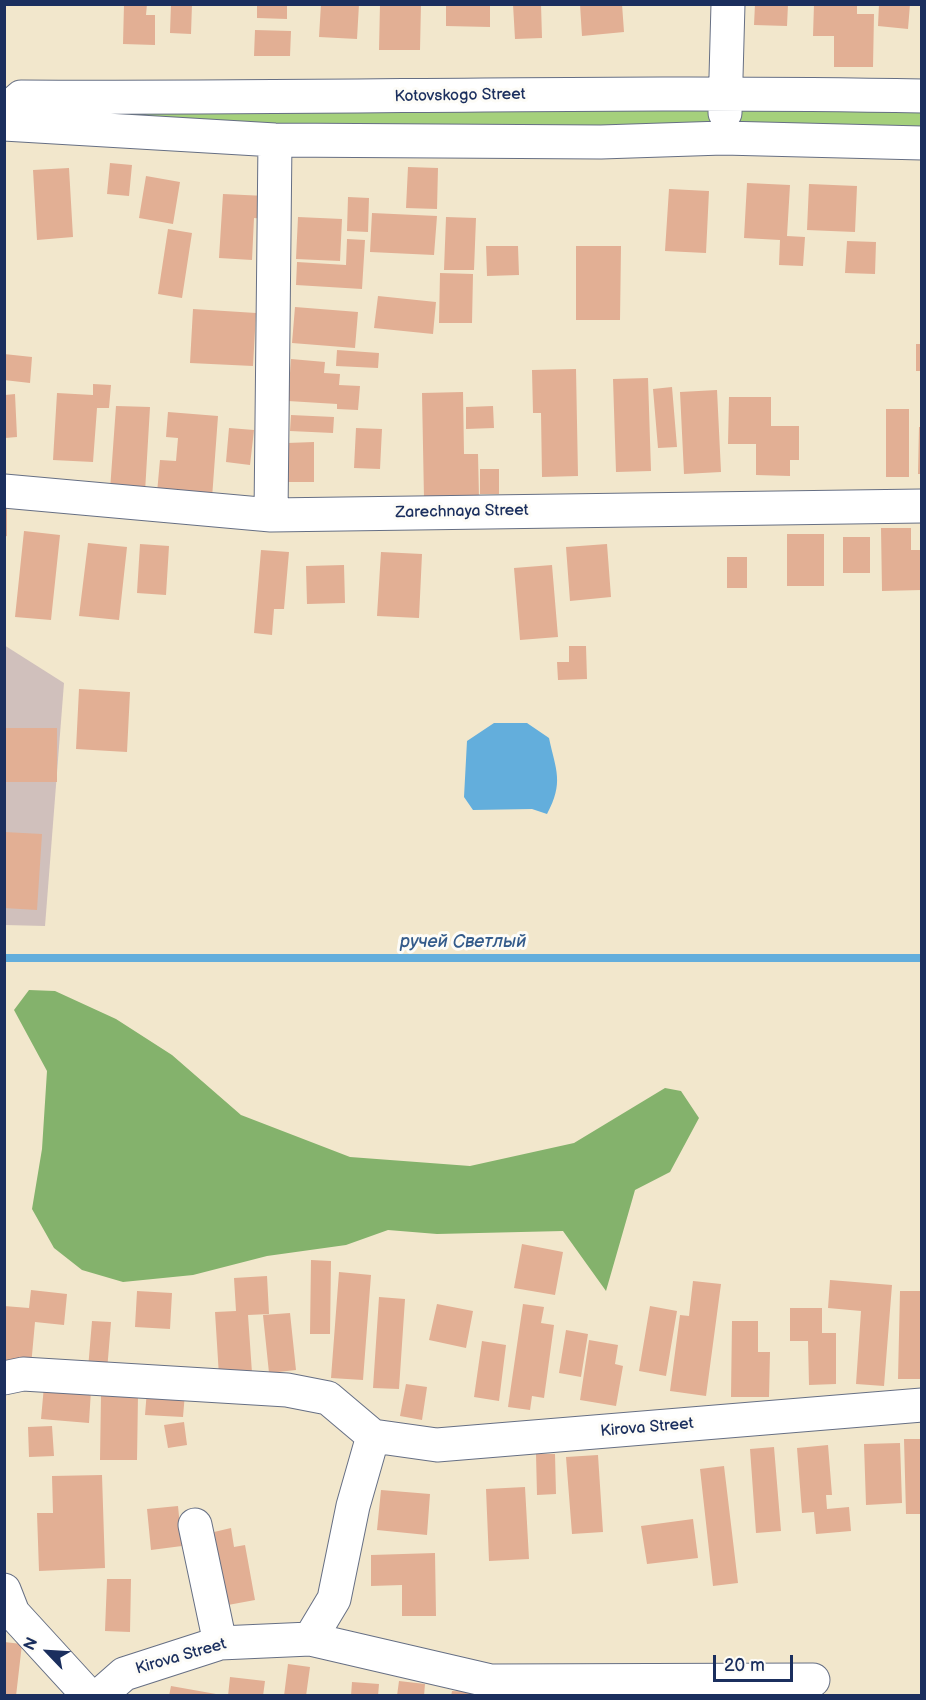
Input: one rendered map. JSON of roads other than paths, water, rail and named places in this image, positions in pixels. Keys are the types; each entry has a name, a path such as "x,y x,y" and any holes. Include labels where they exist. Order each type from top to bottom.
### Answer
{"street":[{"path":"723,138 727,92 728,4"},
{"name":"Kotovskogo Street","path":"4,112 21,98 289,99 727,92 921,96"},
{"path":"4,124 275,140 601,142 723,138 921,143"},
{"path":"271,515 275,140"},
{"name":"Zarechnaya Street","path":"4,491 271,515 921,506"},
{"path":"4,1378 22,1374 287,1390 328,1398 374,1436 353,1506 334,1599 310,1639"},
{"name":"Kirova Street","path":"374,1436 437,1445 921,1405"},
{"path":"195,1525 220,1643"},
{"path":"7,1606 88,1695"},
{"name":"Kirova Street","path":"99,1695 124,1674 220,1643 310,1639 491,1681 813,1680"}],"water":[{"path":"494,723 527,723 549,738 556,768 557,785 547,814 532,809 473,810 464,797 467,741"}],"waterway":[{"name":"ручей Светлый","path":"4,958 922,958"}]}
